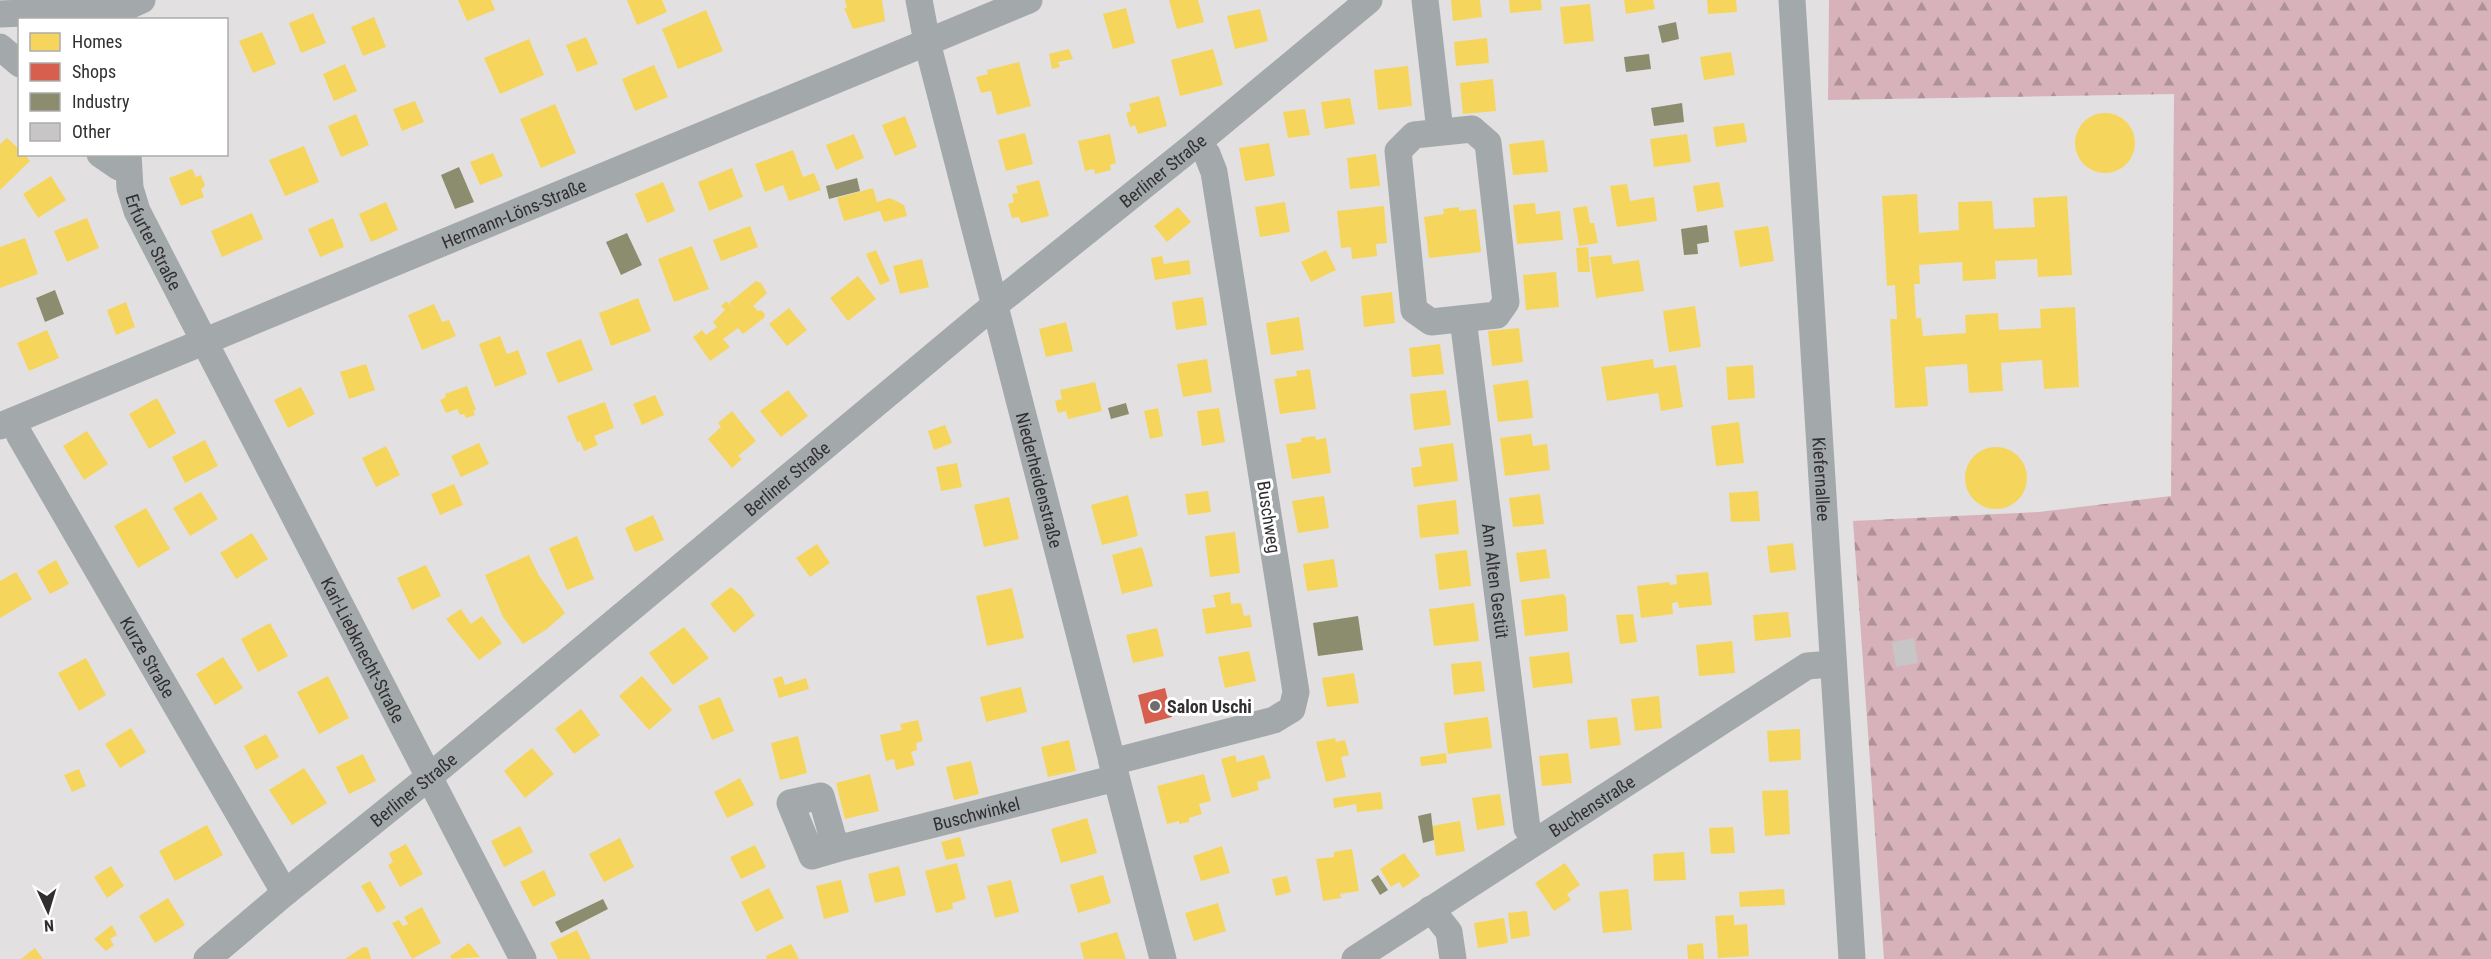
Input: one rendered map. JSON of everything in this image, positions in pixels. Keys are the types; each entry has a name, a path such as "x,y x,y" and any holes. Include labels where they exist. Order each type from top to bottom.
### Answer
{"street":[{"name":"Niederheidenstraße","path":"919,0 927,42 1163,959"},
{"name":"Hermann-Löns-Straße","path":"7,423 1029,0"},
{"name":"Berliner Straße","path":"207,959 996,304 1197,143 1369,0"},
{"path":"1425,0 1440,132"},
{"name":"Kiefernallee","path":"1791,0 1852,959"},
{"path":"0,14 127,7"},
{"path":"0,47 18,62"},
{"path":"1472,129 1488,143 1506,302 1497,315 1431,322 1414,309 1398,151 1414,135 1440,132 1472,129"},
{"name":"Buschweg","path":"1114,770 1275,720 1292,709 1296,692 1214,172 1207,154 1197,143"},
{"name":"Erfurter Straße","path":"103,156 119,167 128,160"},
{"name":"Erfurter Straße","path":"128,160 130,188 137,211 204,342"},
{"name":"Am Alten Gestüt","path":"1463,319 1527,828 1535,842"},
{"name":"Karl-Liebknecht-Straße","path":"204,342 523,959"},
{"name":"Kurze Straße","path":"7,423 20,436 227,796 286,892"},
{"name":"Buchenstraße","path":"1355,959 1808,666 1832,664"},
{"name":"Buschwinkel","path":"836,849 1114,770"},
{"path":"1431,909 1449,932 1453,959"}],"green space":[{"path":"1829,0 2491,0 2491,959 1884,959 1853,521 2039,512 2171,496 2174,94 1828,100"}],"building: Homes":[{"path":"458,0 491,0 495,10 467,21"},
{"path":"627,0 662,0 667,12 637,25"},
{"path":"845,0 882,0 885,21 853,29 844,8 847,8"},
{"path":"1169,0 1198,0 1204,22 1177,29"},
{"path":"1451,0 1480,0 1482,17 1453,21"},
{"path":"1509,0 1541,0 1542,10 1510,13"},
{"path":"1624,0 1653,0 1655,9 1626,14"},
{"path":"1707,0 1736,0 1737,12 1708,14"},
{"path":"1590,4 1594,41 1564,44 1560,7"},
{"path":"1126,8 1135,43 1113,49 1103,14"},
{"path":"1260,9 1268,41 1235,49 1227,16"},
{"path":"706,10 723,51 678,69 662,29"},
{"path":"313,13 326,43 301,53 289,23"},
{"path":"374,17 386,47 363,56 351,27"},
{"path":"262,32 276,64 253,73 239,41"},
{"path":"586,37 598,64 577,72 566,45"},
{"path":"1487,38 1489,63 1456,66 1454,42"},
{"path":"529,39 544,75 500,94 484,58"},
{"path":"1069,49 1073,59 1058,62 1060,67 1052,69 1049,54"},
{"path":"1213,49 1223,85 1180,96 1171,60"},
{"path":"1731,52 1735,75 1704,80 1700,57"},
{"path":"1019,62 1031,106 997,115 991,91 981,93 976,77 988,74 987,70"},
{"path":"345,64 357,91 334,101 323,74"},
{"path":"654,65 668,97 635,111 622,79"},
{"path":"1408,66 1412,106 1378,110 1374,70"},
{"path":"1493,79 1496,111 1463,114 1460,83"},
{"path":"1159,96 1167,126 1138,134 1135,125 1130,127 1126,113 1131,111 1129,104"},
{"path":"1350,98 1355,124 1325,129 1321,102"},
{"path":"415,101 424,122 402,131 393,109"},
{"path":"555,104 576,153 541,168 520,119"},
{"path":"1305,109 1310,135 1288,138 1283,112"},
{"path":"2099,113 2111,113 2122,118 2130,126 2135,143 2133,155 2122,168 2111,173 2099,173 2088,168 2080,160 2075,149 2075,137 2080,126 2088,118"},
{"path":"356,114 369,145 341,157 328,126"},
{"path":"905,116 917,147 895,156 882,125"},
{"path":"1744,123 1747,142 1716,147 1713,127"},
{"path":"1025,133 1033,164 1006,171 998,140"},
{"path":"854,134 864,158 836,170 826,145"},
{"path":"1110,134 1116,163 1110,165 1111,170 1095,174 1094,169 1085,171 1078,141"},
{"path":"1687,134 1691,162 1654,167 1650,139"},
{"path":"7,138 18,148 18,156 26,156 30,161 0,190 0,144"},
{"path":"1544,140 1548,172 1513,175 1509,144"},
{"path":"1269,143 1275,176 1245,181 1239,148"},
{"path":"304,146 319,182 285,196 269,160"},
{"path":"793,150 803,177 814,173 821,190 789,201 783,185 765,192 755,164"},
{"path":"493,153 503,176 480,185 470,162"},
{"path":"1376,154 1380,186 1350,189 1347,158"},
{"path":"732,168 743,197 709,211 698,182"},
{"path":"192,169 196,177 201,175 205,186 201,189 204,197 181,206 169,178"},
{"path":"51,176 66,200 38,218 23,194"},
{"path":"1039,180 1049,216 1021,223 1019,217 1012,218 1008,204 1014,202 1012,194 1018,193 1016,186"},
{"path":"663,182 675,211 647,223 635,194"},
{"path":"1719,182 1724,207 1697,212 1693,186"},
{"path":"1627,184 1630,201 1654,197 1657,221 1617,227 1610,186"},
{"path":"873,188 877,202 890,198 904,205 907,216 884,222 880,211 844,221 837,198"},
{"path":"1917,194 1919,233 1959,230 1958,202 1992,201 1994,229 2035,227 2033,198 2067,196 2072,275 2038,277 2037,259 1995,261 1996,279 1963,281 1962,262 1919,265 1920,284 1914,284 1916,318 1921,318 1923,336 1966,333 1965,315 1998,313 1999,330 2041,328 2040,309 2075,307 2079,387 2044,389 2042,360 2001,363 2003,391 1969,393 1967,364 1925,367 1928,406 1895,408 1890,319 1897,319 1895,285 1887,286 1882,196"},
{"path":"386,202 398,230 371,242 359,214"},
{"path":"1285,202 1290,232 1260,237 1255,207"},
{"path":"1535,203 1536,214 1560,211 1563,240 1517,244 1513,205"},
{"path":"1384,206 1387,243 1376,244 1377,256 1352,259 1351,247 1341,248 1337,211"},
{"path":"1587,206 1590,223 1594,223 1598,243 1579,246 1573,208"},
{"path":"1178,207 1191,222 1167,242 1154,226"},
{"path":"1459,207 1459,211 1476,209 1481,252 1429,258 1424,217 1444,214 1443,209"},
{"path":"252,213 263,239 222,257 211,231"},
{"path":"87,218 99,248 67,262 54,231"},
{"path":"333,218 344,247 320,257 308,229"},
{"path":"750,226 758,247 721,261 713,240"},
{"path":"1768,226 1774,261 1740,267 1734,231"},
{"path":"25,238 38,274 0,288 0,247"},
{"path":"692,246 709,289 674,302 658,259"},
{"path":"1588,247 1590,272 1578,272 1576,248"},
{"path":"876,250 890,281 880,285 866,254"},
{"path":"1326,250 1336,270 1311,282 1301,262"},
{"path":"1611,255 1613,264 1639,260 1644,291 1596,298 1590,257"},
{"path":"1162,256 1164,264 1189,260 1191,274 1155,280 1151,258"},
{"path":"922,259 929,287 900,294 893,266"},
{"path":"1556,272 1559,307 1526,310 1523,275"},
{"path":"858,276 876,299 848,321 830,298"},
{"path":"756,281 761,283 767,293 753,306 765,314 764,318 743,334 738,328 723,339 730,347 710,361 693,337 702,330 706,335 717,327 713,322 725,310 721,306 726,301 736,311 729,303"},
{"path":"1392,292 1395,323 1364,327 1361,296"},
{"path":"1203,297 1207,325 1176,330 1172,302"},
{"path":"638,298 651,331 611,346 599,313"},
{"path":"126,302 135,327 116,335 107,310"},
{"path":"434,304 442,322 449,320 456,336 422,350 408,315"},
{"path":"1695,306 1701,347 1669,352 1663,311"},
{"path":"789,308 807,330 787,346 769,324"},
{"path":"1299,317 1304,350 1271,355 1266,323"},
{"path":"1066,322 1073,351 1046,357 1039,329"},
{"path":"1519,328 1523,362 1492,366 1488,331"},
{"path":"47,330 59,358 29,371 17,343"},
{"path":"500,336 507,354 518,350 527,374 495,387 479,344"},
{"path":"581,339 593,370 558,383 546,353"},
{"path":"1440,344 1444,374 1412,377 1409,348"},
{"path":"1207,359 1212,392 1183,397 1177,364"},
{"path":"1653,359 1654,368 1676,365 1683,407 1661,411 1658,393 1607,401 1601,367"},
{"path":"366,364 375,390 349,399 340,372"},
{"path":"1753,365 1755,398 1728,400 1726,367"},
{"path":"1310,369 1316,409 1280,414 1274,379 1297,376 1296,371"},
{"path":"1528,380 1533,418 1498,422 1493,385"},
{"path":"1095,382 1102,411 1068,419 1066,411 1058,413 1055,401 1062,399 1060,390"},
{"path":"467,386 476,410 473,410 475,415 466,418 464,414 460,415 457,409 446,413 440,400 446,397 445,394"},
{"path":"301,387 315,414 288,428 274,400"},
{"path":"788,390 808,416 781,437 760,411"},
{"path":"1446,390 1451,425 1414,430 1410,394"},
{"path":"655,395 664,415 642,425 633,404"},
{"path":"157,398 176,433 149,449 129,414"},
{"path":"605,402 614,428 594,436 598,445 584,451 580,441 577,442 567,416"},
{"path":"1158,408 1163,436 1150,439 1144,411"},
{"path":"1219,408 1225,442 1202,446 1197,411"},
{"path":"732,411 756,441 738,456 742,459 732,468 708,439 721,427 718,423"},
{"path":"1739,422 1744,463 1716,466 1711,426"},
{"path":"945,425 952,443 934,450 928,431"},
{"path":"87,431 108,464 84,480 63,446"},
{"path":"1531,434 1533,446 1547,444 1550,470 1505,476 1500,438"},
{"path":"1315,436 1316,440 1326,438 1331,473 1292,479 1286,444 1301,442 1301,438"},
{"path":"205,440 218,466 185,483 172,457"},
{"path":"479,443 489,464 461,477 451,456"},
{"path":"1453,443 1458,481 1414,487 1411,468 1422,466 1419,448"},
{"path":"386,446 400,475 376,487 362,458"},
{"path":"1996,447 2018,456 2027,478 2018,500 1996,509 1974,500 1965,478 1974,456"},
{"path":"957,463 962,487 941,491 936,467"},
{"path":"454,484 463,505 440,515 431,494"},
{"path":"1208,491 1211,512 1188,515 1185,494"},
{"path":"1758,491 1760,521 1731,522 1729,493"},
{"path":"201,492 218,519 190,536 173,508"},
{"path":"1540,494 1544,524 1513,527 1509,498"},
{"path":"1128,495 1138,536 1102,545 1091,505"},
{"path":"1324,496 1329,528 1298,533 1292,501"},
{"path":"1009,497 1019,539 984,547 974,505"},
{"path":"1456,500 1459,534 1420,538 1417,505"},
{"path":"146,508 170,549 138,568 114,526"},
{"path":"653,515 664,540 635,552 625,528"},
{"path":"1235,532 1240,573 1210,577 1205,536"},
{"path":"252,533 268,559 236,579 220,553"},
{"path":"577,536 594,579 567,590 549,548"},
{"path":"1793,543 1796,570 1770,573 1767,546"},
{"path":"817,544 830,563 810,577 796,558"},
{"path":"1142,547 1153,586 1122,594 1112,555"},
{"path":"1546,549 1550,578 1520,582 1516,553"},
{"path":"1467,550 1471,586 1439,590 1435,554"},
{"path":"529,555 538,574 565,613 547,629 523,644 503,617 485,575"},
{"path":"1334,559 1338,587 1307,591 1303,564"},
{"path":"56,560 69,584 50,594 37,571"},
{"path":"426,565 441,596 412,610 397,578"},
{"path":"16,572 32,599 0,618 0,581"},
{"path":"1708,572 1712,605 1679,608 1678,602 1672,603 1673,614 1641,618 1637,586 1669,582 1670,585 1677,584 1676,575"},
{"path":"731,587 755,615 734,633 710,604"},
{"path":"1012,588 1024,638 987,646 976,596"},
{"path":"1230,592 1231,604 1241,603 1244,616 1250,615 1252,627 1206,634 1202,609 1216,607 1213,595"},
{"path":"1563,594 1566,597 1568,631 1525,636 1521,600"},
{"path":"1474,603 1479,641 1434,646 1429,609"},
{"path":"461,609 471,624 482,616 502,643 479,660 446,619"},
{"path":"1788,612 1791,637 1755,641 1753,615"},
{"path":"1633,614 1637,642 1620,644 1616,615"},
{"path":"270,623 288,656 258,672 241,639"},
{"path":"684,627 709,658 673,685 649,653"},
{"path":"1157,628 1164,656 1133,663 1126,635"},
{"path":"1732,641 1735,673 1699,676 1696,645"},
{"path":"1249,651 1256,681 1225,688 1218,657"},
{"path":"1569,652 1573,683 1533,688 1529,657"},
{"path":"223,657 243,688 215,705 196,674"},
{"path":"86,658 106,695 79,711 58,673"},
{"path":"1481,661 1485,691 1454,695 1451,664"},
{"path":"1354,673 1359,703 1327,707 1322,678"},
{"path":"328,676 349,718 319,734 297,692"},
{"path":"642,676 672,710 649,730 619,696"},
{"path":"782,676 785,685 806,678 809,689 779,698 773,679"},
{"path":"1021,687 1027,712 986,722 980,697"},
{"path":"1659,696 1662,728 1635,731 1631,699"},
{"path":"720,697 734,731 712,740 698,706"},
{"path":"581,709 600,735 574,754 555,729"},
{"path":"1488,717 1492,748 1448,754 1444,723"},
{"path":"1617,717 1621,745 1590,749 1587,720"},
{"path":"918,720 923,741 916,743 917,750 911,752 915,765 896,770 894,759 886,761 880,735 902,730 900,724"},
{"path":"131,728 146,752 120,768 105,744"},
{"path":"1800,729 1801,760 1769,762 1767,731"},
{"path":"266,734 279,757 256,770 244,746"},
{"path":"798,736 807,773 780,780 771,743"},
{"path":"1335,738 1336,742 1345,740 1349,755 1341,757 1346,777 1326,782 1316,742"},
{"path":"1069,740 1076,771 1048,777 1041,747"},
{"path":"532,748 554,774 525,798 504,771"},
{"path":"1446,753 1447,763 1421,766 1420,757"},
{"path":"1568,753 1572,783 1542,786 1539,756"},
{"path":"363,754 376,781 349,794 336,767"},
{"path":"1235,755 1237,762 1264,755 1271,778 1257,782 1259,790 1232,798 1221,759"},
{"path":"971,761 979,794 954,800 946,767"},
{"path":"304,768 327,803 292,825 269,790"},
{"path":"79,769 86,786 72,792 64,775"},
{"path":"870,774 879,811 845,819 836,783"},
{"path":"1204,774 1211,801 1199,804 1202,814 1189,818 1189,822 1179,824 1179,821 1167,824 1157,786"},
{"path":"740,778 754,805 727,818 714,792"},
{"path":"1788,790 1790,834 1765,836 1762,791"},
{"path":"1381,792 1383,809 1357,812 1356,804 1334,808 1333,798"},
{"path":"1500,794 1505,825 1477,830 1472,798"},
{"path":"1087,818 1097,853 1061,863 1051,829"},
{"path":"1460,821 1465,851 1436,856 1432,826"},
{"path":"207,825 223,855 175,881 159,851"},
{"path":"520,826 533,852 504,867 491,841"},
{"path":"1733,827 1735,853 1711,854 1709,828"},
{"path":"960,837 965,856 946,860 941,842"},
{"path":"620,838 634,867 604,882 589,854"},
{"path":"406,844 423,874 400,887 388,865 393,862 389,853"},
{"path":"755,845 766,867 741,879 730,857"},
{"path":"1222,846 1230,873 1201,881 1193,856"},
{"path":"1352,849 1359,891 1340,894 1341,898 1323,901 1316,859 1334,857 1334,852"},
{"path":"1684,852 1686,880 1654,881 1653,854"},
{"path":"1404,853 1420,876 1403,888 1399,882 1391,887 1380,869"},
{"path":"957,863 966,899 952,903 953,909 936,913 925,871"},
{"path":"1565,863 1580,885 1567,894 1571,900 1554,911 1535,883"},
{"path":"111,866 124,886 107,898 94,877"},
{"path":"899,866 906,895 875,903 868,874"},
{"path":"544,870 556,895 533,907 520,882"},
{"path":"1103,875 1111,903 1078,913 1070,885"},
{"path":"1287,876 1291,892 1276,896 1272,879"},
{"path":"841,880 849,912 824,919 816,886"},
{"path":"1011,880 1019,912 995,918 987,886"},
{"path":"370,881 386,908 377,913 361,886"},
{"path":"769,888 784,918 756,932 741,902"},
{"path":"1628,889 1632,930 1603,933 1599,892"},
{"path":"1784,889 1785,905 1740,907 1739,892"},
{"path":"168,898 185,925 155,943 139,916"},
{"path":"1218,903 1226,931 1194,941 1185,913"},
{"path":"422,907 441,943 412,959 392,923 399,920 403,926 408,924 404,917"},
{"path":"1527,911 1530,936 1511,939 1508,913"},
{"path":"1734,915 1734,925 1747,924 1749,956 1718,958 1715,916"},
{"path":"1504,918 1508,943 1478,948 1474,923"},
{"path":"112,925 117,935 110,939 114,945 106,951 94,939"},
{"path":"577,930 591,959 558,959 550,943"},
{"path":"1117,932 1126,959 1084,959 1080,943"},
{"path":"469,943 480,957 452,959 450,956"},
{"path":"1703,943 1704,959 1688,959 1687,945"},
{"path":"791,944 799,959 767,959 766,956"},
{"path":"363,947 368,948 371,959 345,959"},
{"path":"35,948 43,959 21,959"}],"building: Shops":[{"name":"Salon Uschi","path":"1165,688 1172,717 1145,724 1138,695"}],"building: Industry":[{"path":"1676,22 1679,39 1662,43 1658,26"},
{"path":"1649,54 1651,69 1626,72 1624,57"},
{"path":"1682,103 1684,122 1654,126 1651,108"},
{"path":"459,167 474,202 455,209 441,175"},
{"path":"857,178 860,191 829,199 826,186"},
{"path":"1707,225 1709,242 1697,244 1698,254 1684,255 1681,229"},
{"path":"627,233 642,265 621,275 606,242"},
{"path":"55,290 64,314 45,322 36,298"},
{"path":"1126,403 1129,414 1111,419 1108,408"},
{"path":"1358,616 1363,650 1318,656 1313,623"},
{"path":"1431,813 1434,840 1423,843 1418,816"},
{"path":"1378,875 1388,890 1380,895 1371,880"},
{"path":"603,899 608,909 561,933 555,922"}],"building: Other":[{"path":"1914,638 1918,663 1896,667 1892,642"}],"place":[{"name":"Salon Uschi","path":"1155,706"}]}
